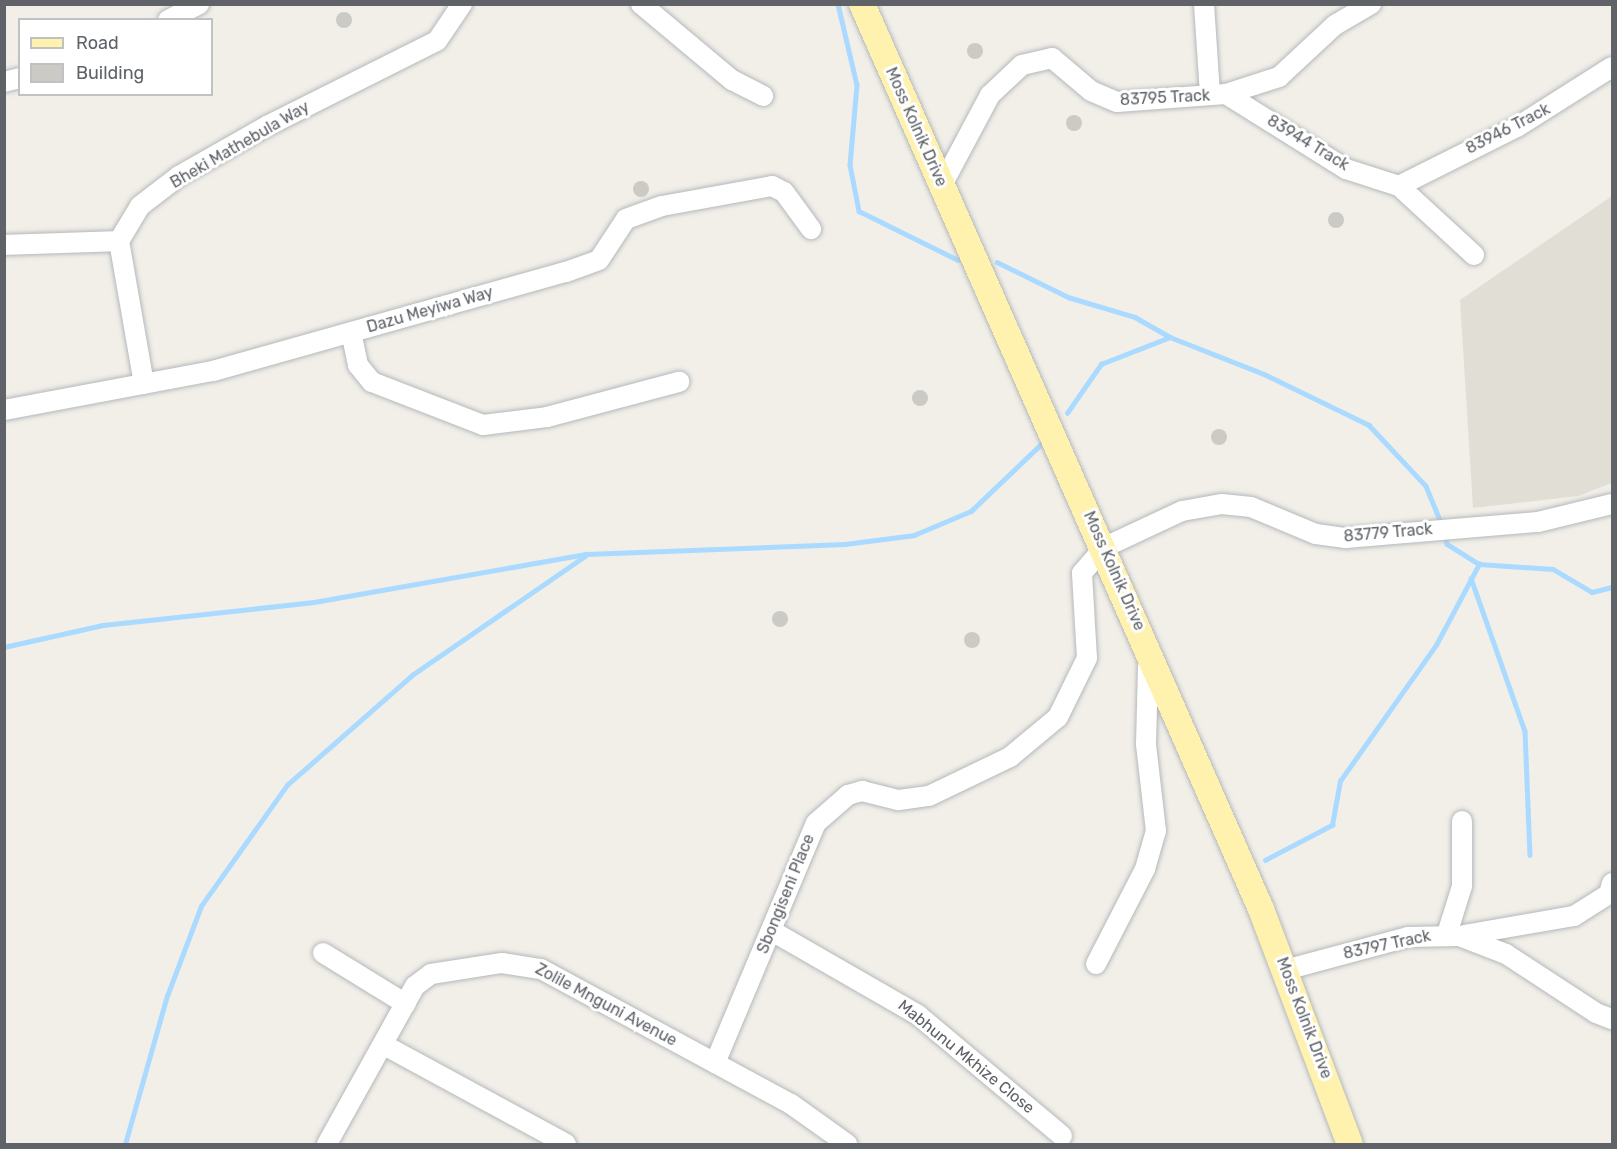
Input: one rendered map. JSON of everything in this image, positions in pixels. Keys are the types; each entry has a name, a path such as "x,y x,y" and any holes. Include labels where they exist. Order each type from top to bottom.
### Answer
{"main road":[{"name":"Moss Kolnik Drive","path":"862,4 1105,547 1285,970 1350,1144"}],"street":[{"path":"172,18 199,4"},
{"name":"Bheki Mathebula Way","path":"119,241 140,206 179,176 437,40 462,4"},
{"path":"640,4 732,80 763,96"},
{"path":"1204,4 1218,95"},
{"name":"83795 Track","path":"942,185 998,84 1042,57 1061,63 1091,91 1118,102 1218,95 1279,77 1335,25 1371,4"},
{"name":"83946 Track","path":"1400,186 1517,127 1612,67"},
{"name":"83944 Track","path":"1218,95 1346,169 1400,186 1474,255"},
{"name":"Dazu Meyiwa Way","path":"4,410 213,371 599,260 620,224 662,206 777,187 811,229"},
{"path":"4,245 119,241 144,384"},
{"path":"351,332 358,365 372,382 483,425 548,417 679,382"},
{"name":"83779 Track","path":"1105,547 1182,511 1222,504 1251,507 1331,537 1538,522 1612,504"},
{"name":"Sbongiseni Place","path":"715,1063 772,931 807,838 848,795 862,791 899,800 929,796 1010,757 1058,717 1087,658 1082,573 1105,547"},
{"path":"1096,964 1145,869 1156,831 1146,744 1150,679 1143,636"},
{"path":"1462,820 1462,886 1453,935 1574,916 1609,894 1612,884"},
{"name":"Mabhunu Mkhize Close","path":"772,931 918,1015 1062,1136"},
{"name":"83797 Track","path":"1285,970 1408,937 1453,935 1506,954 1596,1013 1612,1018"},
{"path":"323,953 406,1004"},
{"name":"Zolile Mnguni Avenue","path":"327,1144 415,986 431,974 523,963 715,1063 818,1120 847,1144"},
{"path":"384,1045 566,1144"}],"shaded area":[{"path":"1612,196 1612,483 1578,496 1473,508 1460,300"}],"building":[{"path":"344,12 350,14 352,20 350,26 344,28 338,26 336,20 338,14"},
{"path":"975,43 983,51 975,59 967,51"},
{"path":"1074,115 1082,123 1074,131 1066,123"},
{"path":"641,181 647,183 649,189 647,195 641,197 635,195 633,189 635,183"},
{"path":"1336,212 1342,214 1344,220 1342,226 1336,228 1330,226 1328,220 1330,214"},
{"path":"920,390 926,392 928,398 926,404 920,406 914,404 912,398 914,392"},
{"path":"1219,429 1225,431 1227,437 1225,443 1219,445 1213,443 1211,437 1213,431"},
{"path":"780,611 786,613 788,619 786,625 780,627 774,625 772,619 774,613"},
{"path":"972,632 978,634 980,640 978,646 972,648 966,646 964,640 966,634"}],"waterway":[{"path":"838,4 857,85 850,165 859,211 958,260"},
{"path":"997,262 1068,297 1135,317 1170,337"},
{"path":"1067,413 1101,364 1170,337 1264,374 1369,425 1426,486 1442,525"},
{"path":"4,647 103,625 314,602 587,554 845,544 914,535 971,511 1041,444"},
{"path":"1445,536 1447,544 1479,564 1553,569 1592,592 1612,587"},
{"path":"125,1144 167,996 201,906 287,785 412,675 584,557"},
{"path":"1265,860 1332,825 1340,781 1436,645 1479,564"},
{"path":"1471,578 1525,731 1530,855"}]}
